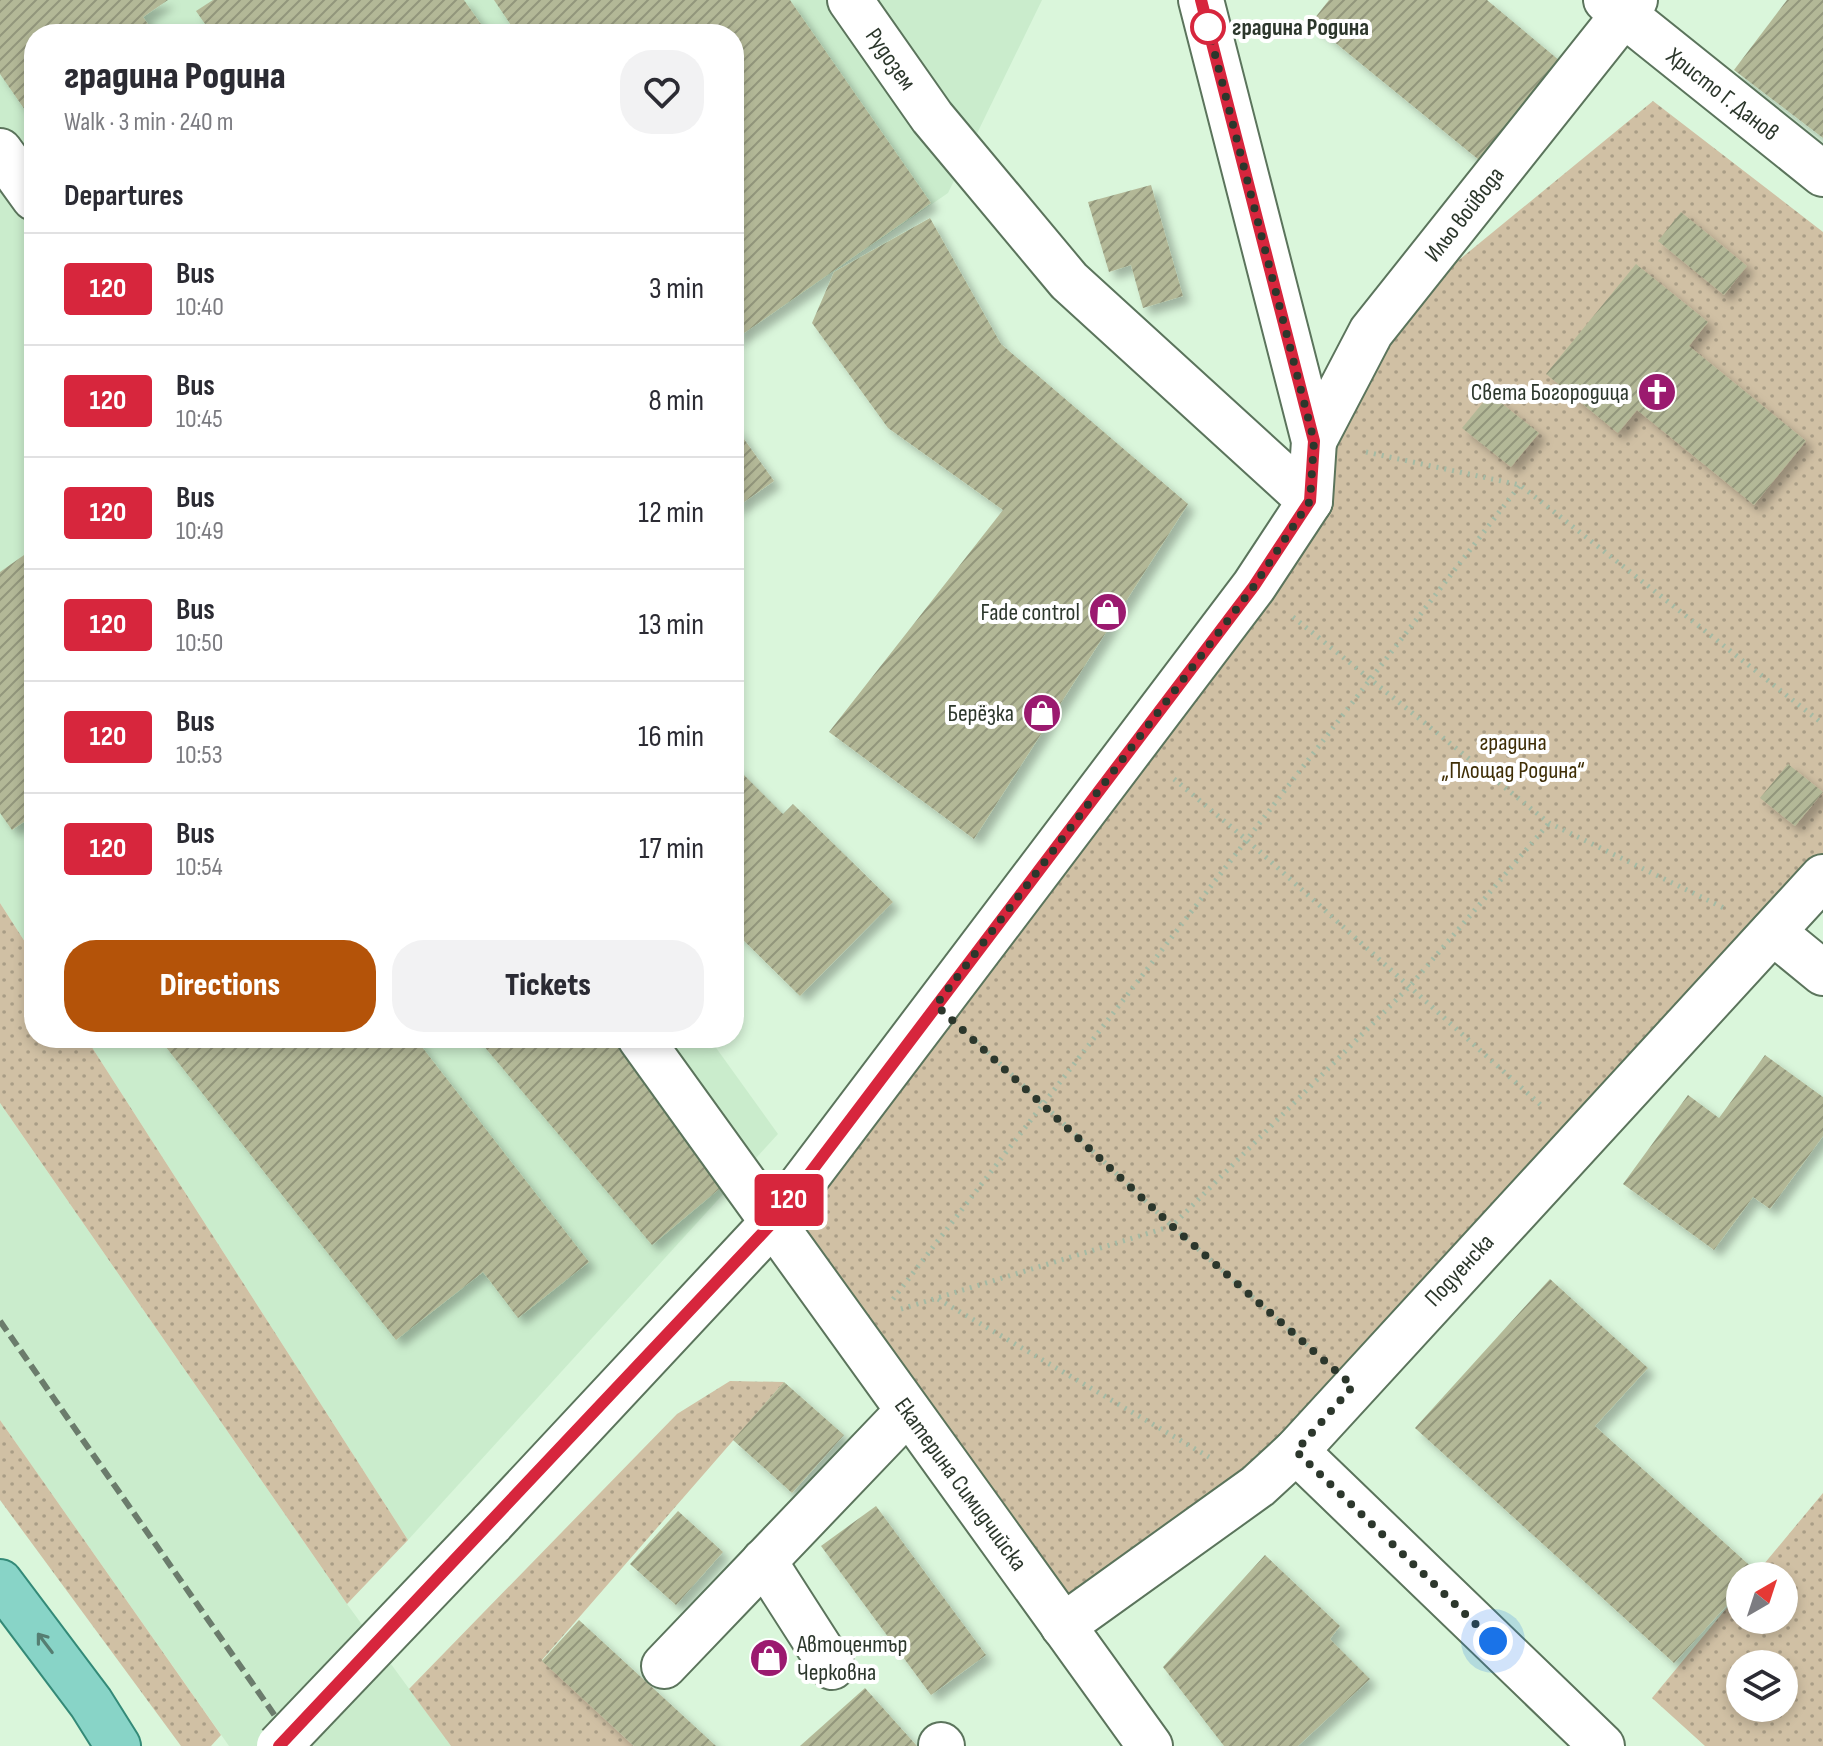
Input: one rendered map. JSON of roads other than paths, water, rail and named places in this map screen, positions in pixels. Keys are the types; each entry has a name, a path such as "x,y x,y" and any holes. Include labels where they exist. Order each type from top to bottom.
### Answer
{"main road":[{"path":"0,1582 126,1746"},
{"path":"91,1703 118,1746"}],"street":[{"name":"Рудозем","path":"850,0 932,117 1069,281 1310,501"},
{"path":"279,1746 773,1222 1254,586 1310,501 1314,441 1201,0"},
{"name":"Ильо войвода","path":"1314,441 1371,332 1621,5"},
{"name":"Христо Г. Данов","path":"1621,5 1823,174"},
{"path":"0,151 24,184"},
{"name":"Подуенска","path":"1063,1626 1258,1486 1296,1451 1823,877"},
{"path":"1773,932 1823,973"},
{"name":"Екатерина Симидчийска","path":"647,1048 773,1222 864,1320 908,1411 1150,1746"},
{"path":"664,1666 908,1411"},
{"path":"1296,1451 1602,1746"},
{"path":"764,1561 832,1667"}],"railway":[{"path":"0,1321 296,1746"}],"place":[{"name":"градина Родина","path":"1208,27"},
{"name":"Света Богородица","path":"1657,392"},
{"name":"Fade control","path":"1108,612"},
{"name":"Берёзка","path":"1042,713"},
{"name":"Автоцентър Черковна","path":"769,1658"}],"park label":[{"name":"градина „Площад Родина“","path":"1513,756"}]}
